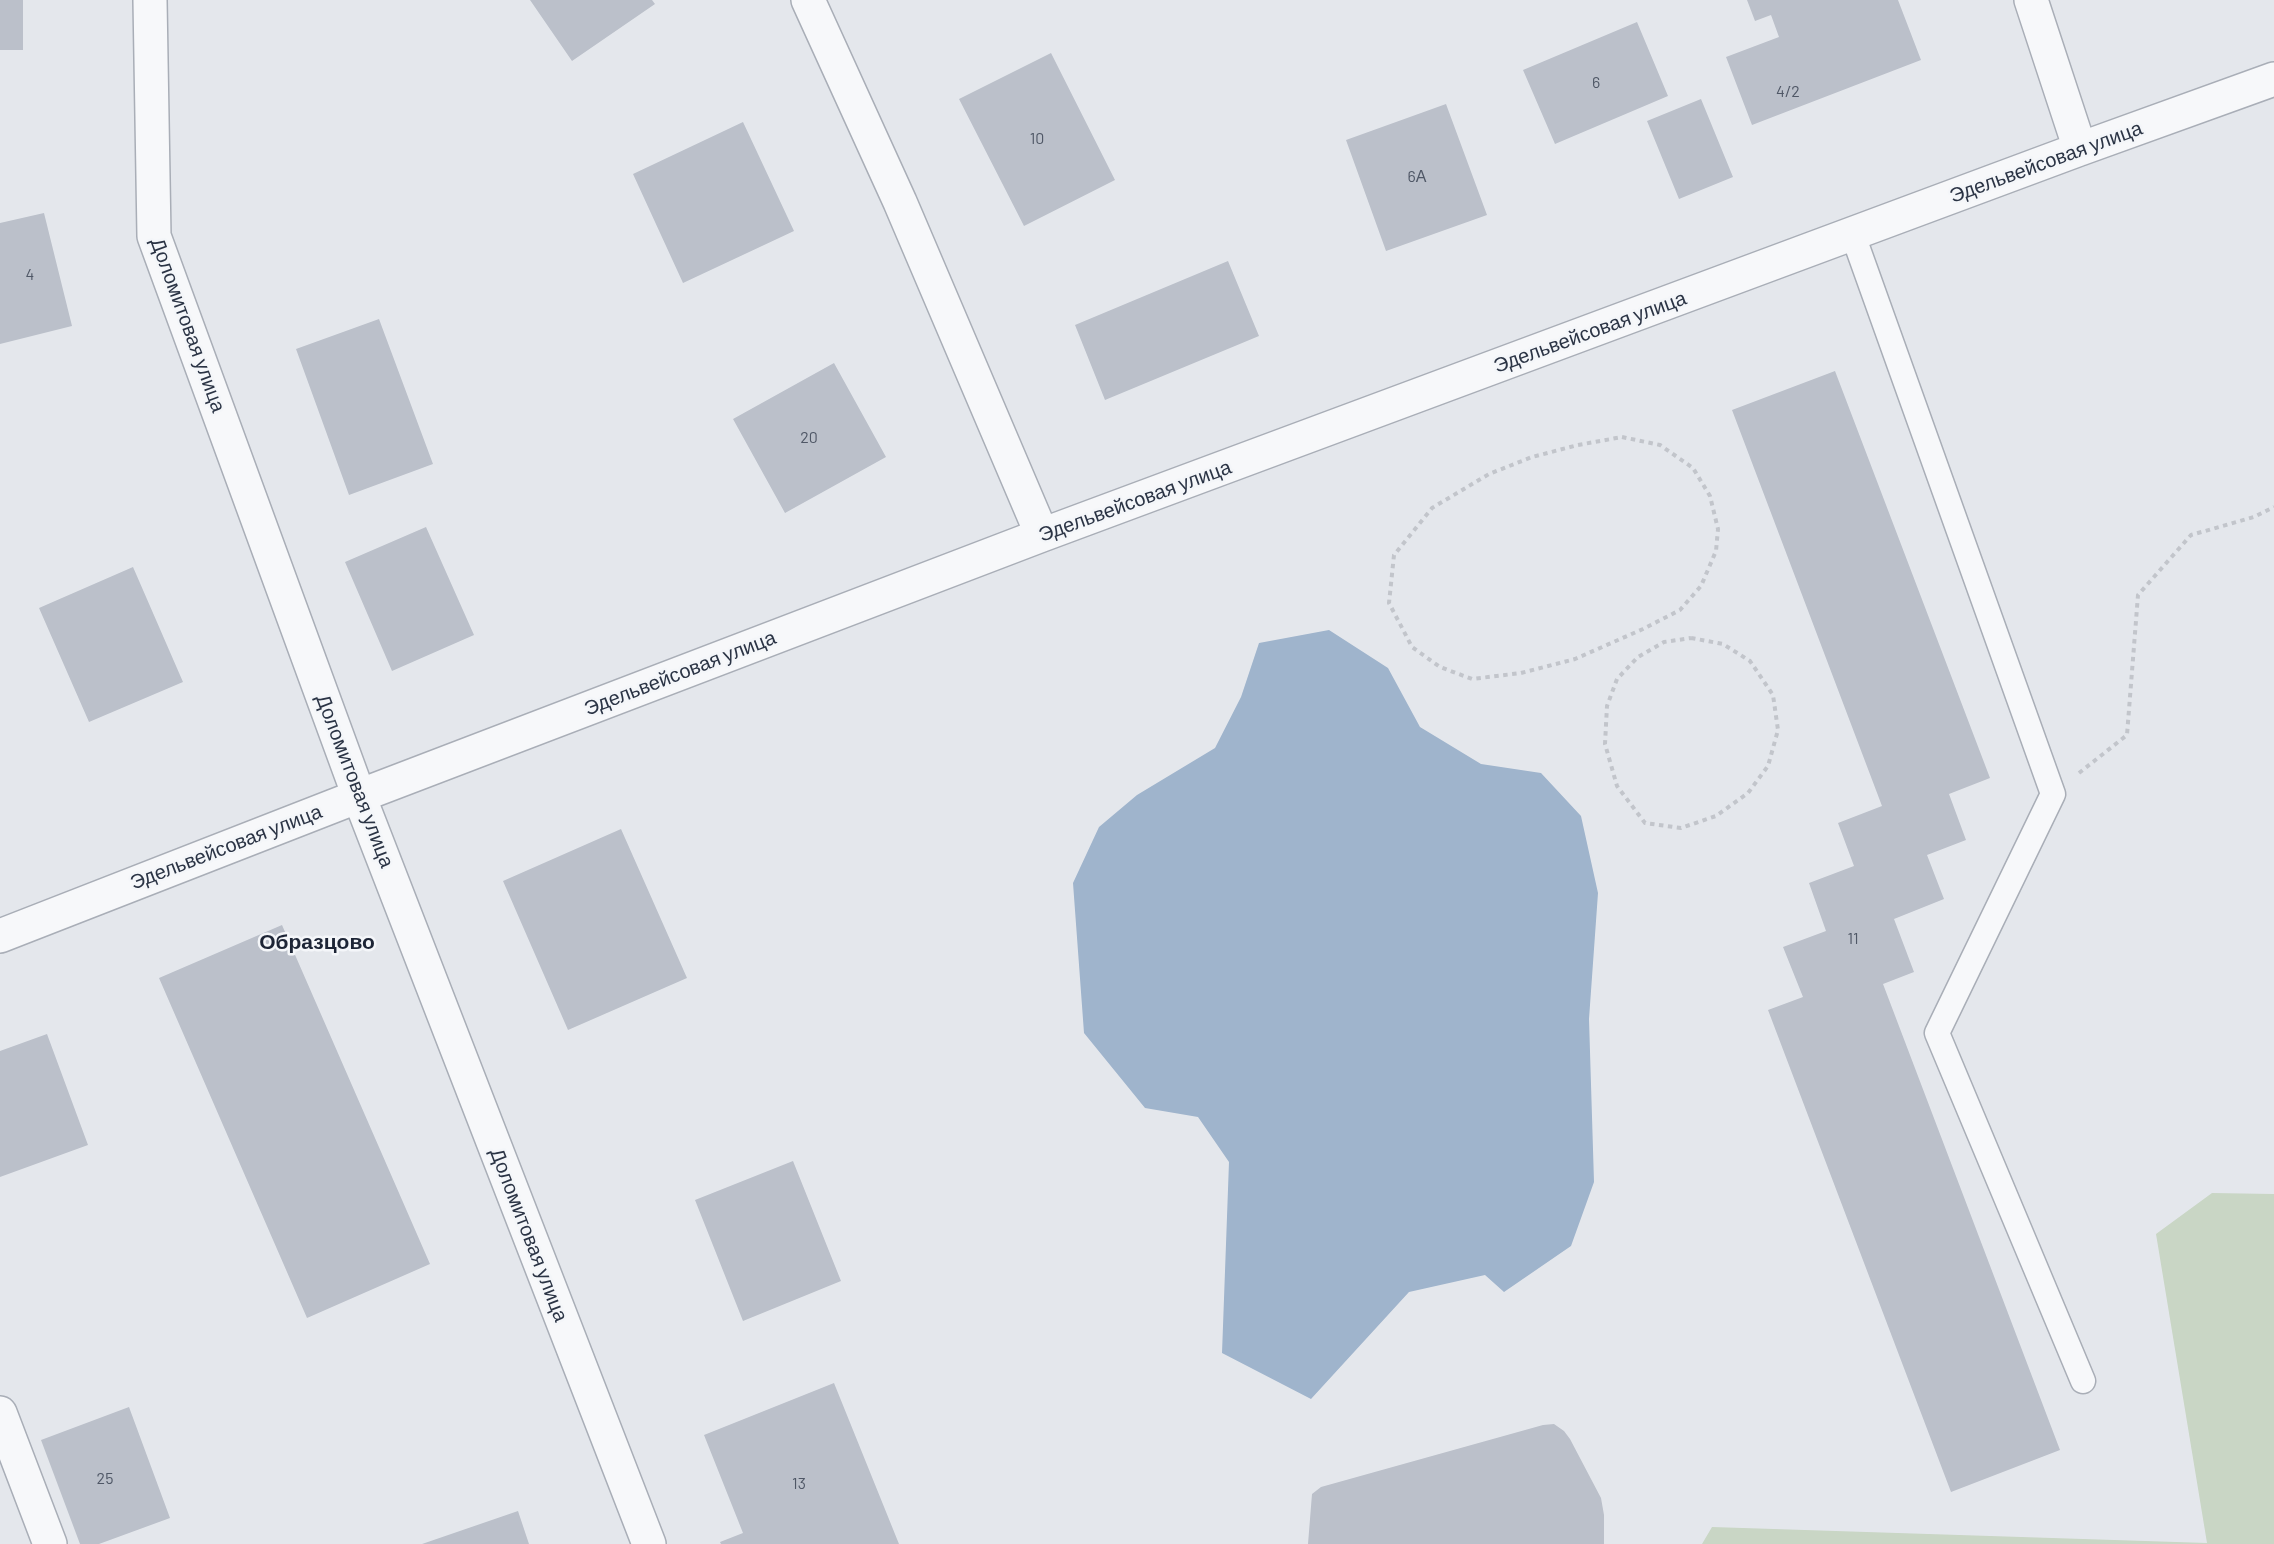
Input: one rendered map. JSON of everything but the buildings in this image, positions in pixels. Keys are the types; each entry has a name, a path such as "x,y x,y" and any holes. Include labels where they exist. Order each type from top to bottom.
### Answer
{"street":[{"name":"Доломитовая улица","path":"150,0 154,236 359,796 649,1544"},
{"path":"808,0 900,202 1042,535"},
{"path":"2031,0 2080,149"},
{"name":"Эдельвейсовая улица","path":"0,936 1042,535 2274,79"},
{"path":"0,1413 50,1544"}],"lane":[{"path":"1853,235 2053,794 1937,1033 2083,1381"}],"path":[{"path":"1622,437 1660,445 1693,468 1710,496 1718,529 1716,551 1701,586 1680,610 1575,659 1521,673 1472,679 1440,667 1412,647 1389,603 1394,555 1432,508 1490,474 1533,457 1578,445 1622,437"},
{"path":"2053,794 2127,735 2138,595 2191,534 2254,517 2274,507"},
{"path":"1691,638 1723,644 1750,661 1773,695 1778,730 1768,766 1748,793 1716,816 1681,828 1645,823 1617,786 1605,744 1607,706 1617,679 1638,657 1664,642 1691,638"}],"green space":[{"path":"2212,1193 2274,1194 2274,1544 1702,1544 1712,1527 2207,1543 2156,1234"}],"water":[{"path":"1329,630 1388,668 1420,727 1481,764 1541,773 1581,816 1598,893 1589,1019 1594,1182 1571,1246 1504,1292 1485,1275 1409,1292 1311,1399 1222,1353 1229,1162 1198,1117 1145,1108 1084,1033 1073,883 1099,827 1137,795 1215,748 1241,697 1259,643"}],"district":[{"name":"Образцово","path":"317,942"}]}
